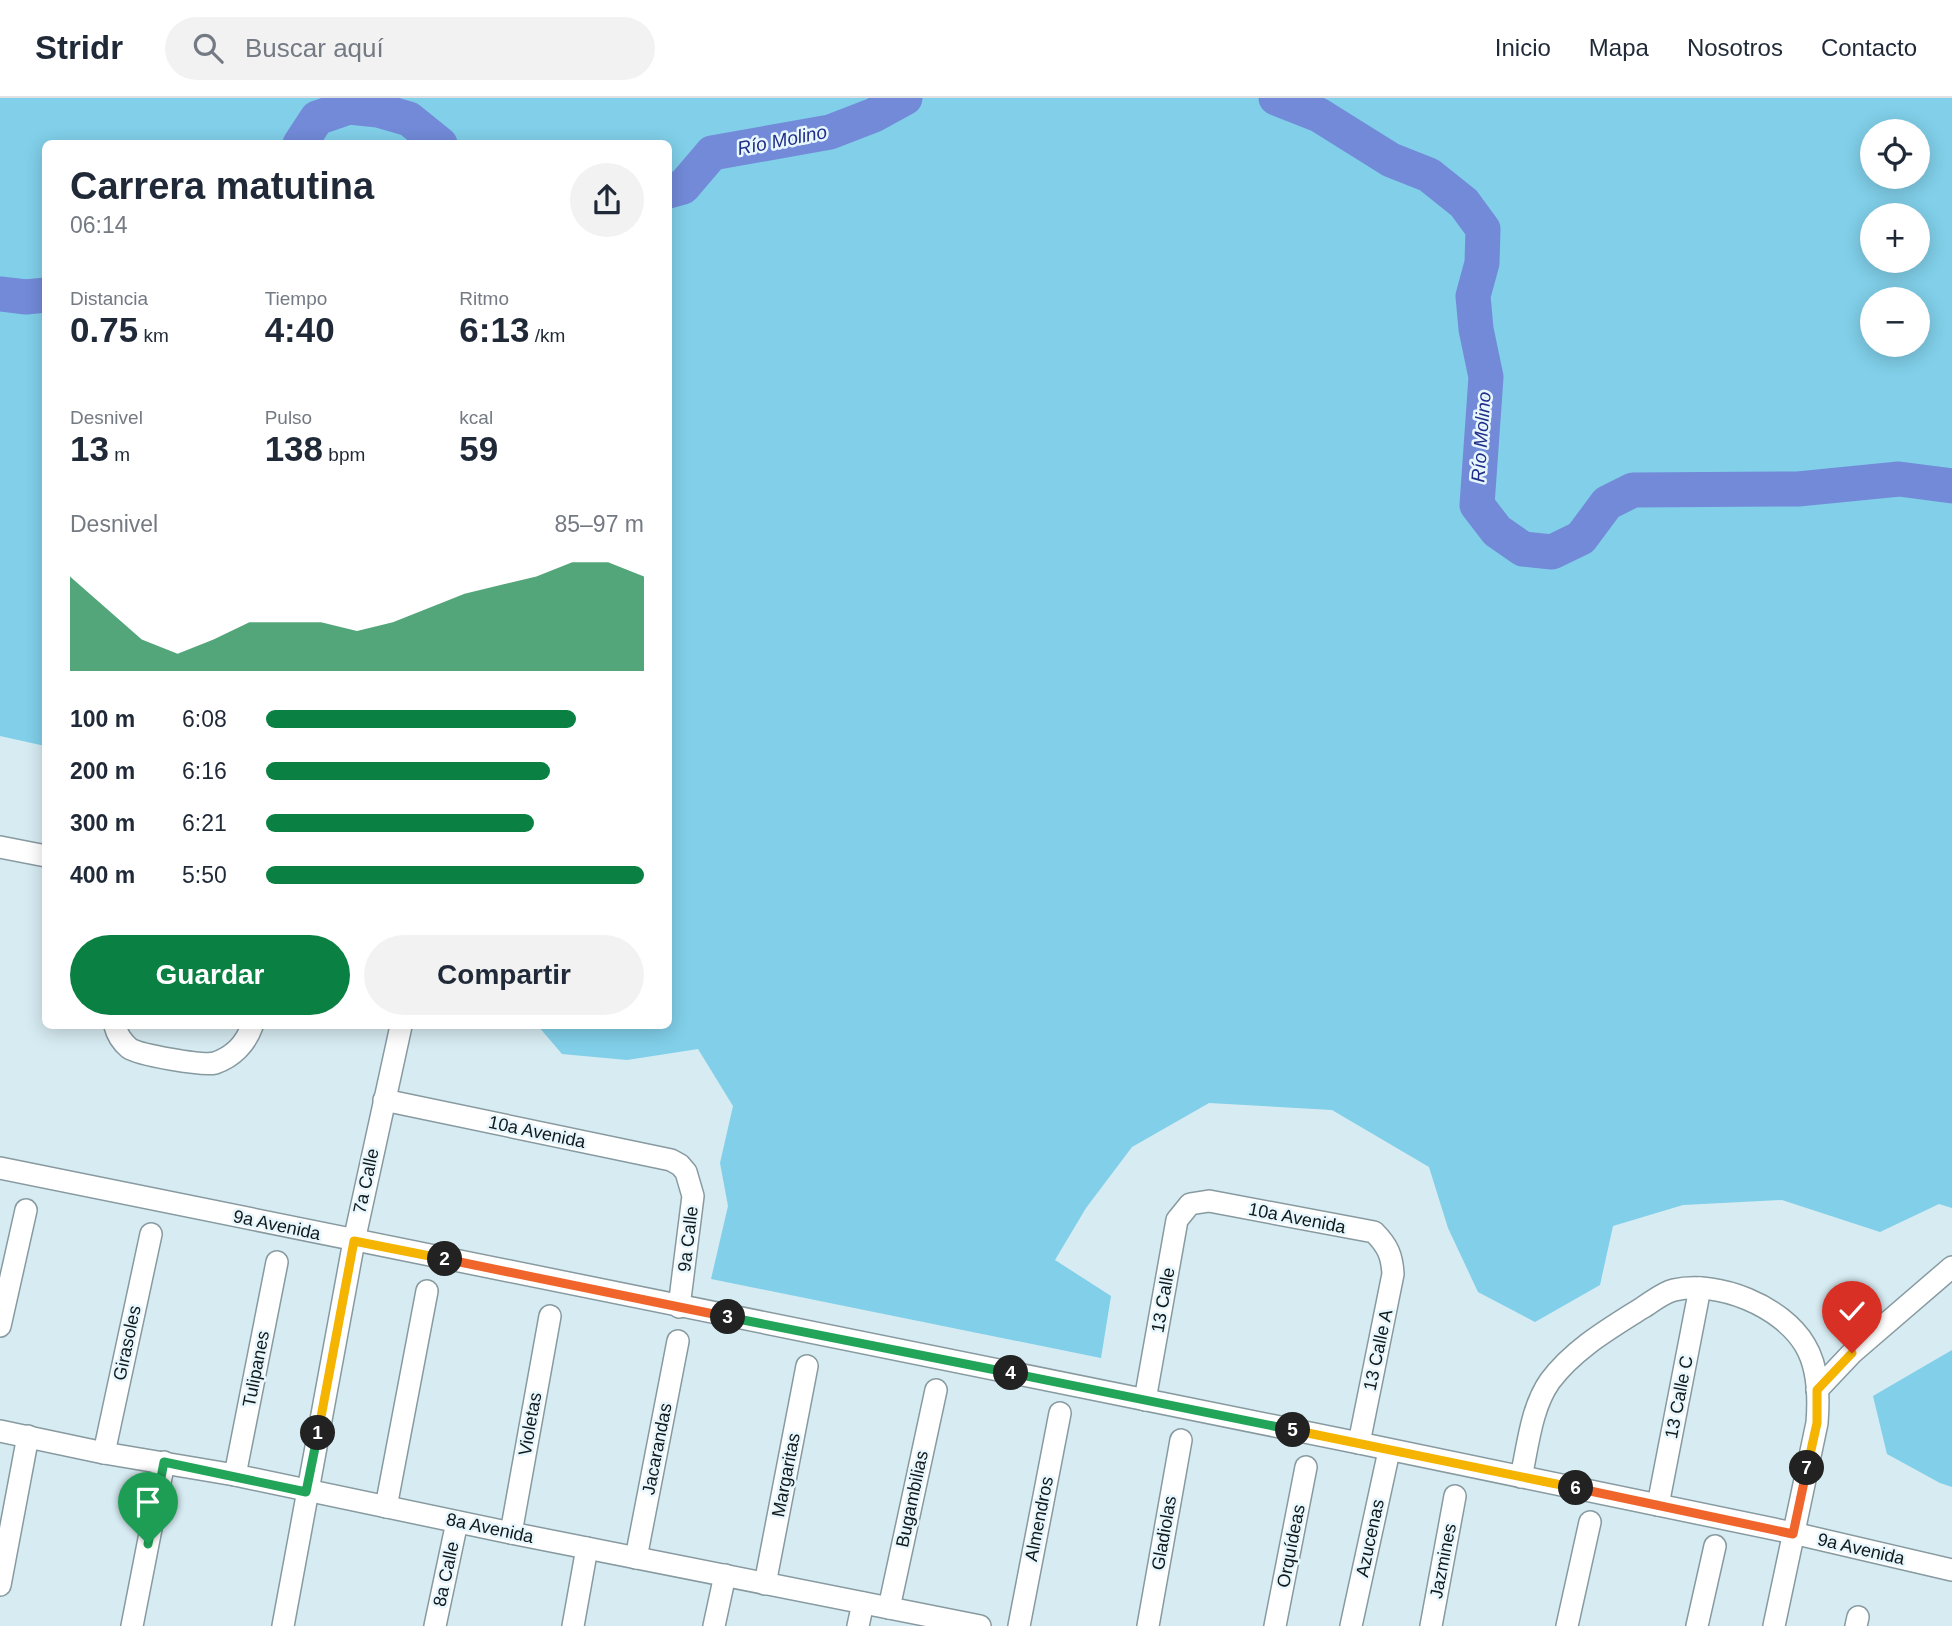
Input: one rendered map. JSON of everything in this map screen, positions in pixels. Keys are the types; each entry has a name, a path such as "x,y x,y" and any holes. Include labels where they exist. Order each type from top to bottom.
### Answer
{"street":[{"path":"0,847 42,855"},
{"path":"116,1029 132,1050 203,1065 215,1063 234,1053 251,1029"},
{"name":"7a Calle","path":"283,1626 354,1241 400,1029"},
{"name":"10a Avenida","path":"384,1100 671,1160 686,1172"},
{"name":"9a Avenida","path":"0,1168 1359,1443 1952,1570"},
{"name":"9a Calle","path":"679,1307 693,1196 686,1172"},
{"name":"10a Avenida","path":"1190,1204 1209,1201 1374,1232 1385,1243 1392,1257"},
{"name":"13 Calle","path":"1145,1400 1177,1220 1190,1204"},
{"path":"0,1326 26,1210"},
{"name":"Girasoles","path":"104,1453 150,1234"},
{"name":"13 Calle A","path":"1359,1443 1390,1292 1392,1257"},
{"name":"Tulipanes","path":"235,1475 277,1262"},
{"path":"1817,1390 1852,1353 1952,1267"},
{"path":"1521,1477 1537,1404 1561,1368 1597,1337 1672,1291 1700,1288 1737,1293 1752,1301 1796,1333 1806,1346 1815,1373 1817,1390 1817,1423 1774,1626"},
{"name":"13 Calle C","path":"1658,1505 1700,1288"},
{"path":"386,1507 427,1291"},
{"name":"Violetas","path":"511,1533 550,1316"},
{"name":"Jacarandas","path":"636,1558 678,1341"},
{"name":"Margaritas","path":"765,1584 807,1366"},
{"name":"Bugambilias","path":"889,1608 936,1390"},
{"name":"Almendros","path":"1019,1626 1060,1413"},
{"name":"8a Avenida","path":"0,1431 104,1453 235,1475 306,1492 980,1626"},
{"path":"0,1585 28,1436"},
{"name":"Gladiolas","path":"1148,1626 1181,1440"},
{"name":"Azucenas","path":"1351,1626 1389,1451"},
{"path":"132,1626 164,1462"},
{"name":"Orquídeas","path":"1275,1626 1306,1467"},
{"name":"Jazmines","path":"1431,1626 1455,1496"},
{"name":"8a Calle","path":"435,1626 457,1522"},
{"path":"1567,1626 1590,1522"},
{"path":"1697,1626 1715,1546"},
{"path":"573,1626 587,1548"},
{"path":"714,1626 724,1575"},
{"path":"858,1626 863,1603"}],"shaded area":[{"path":"0,98 1952,98 1952,1208 1939,1204 1880,1232 1782,1200 1683,1205 1613,1226 1600,1285 1535,1322 1478,1292 1448,1228 1429,1167 1332,1110 1209,1103 1132,1147 1086,1208 1055,1260 1111,1296 1101,1358 711,1279 728,1206 720,1163 733,1106 698,1049 627,1060 562,1054 541,1029 672,1029 672,140 42,140 42,745 0,736"},
{"path":"1952,1350 1952,1487 1887,1454 1873,1396"}],"waterway":[{"name":"Río Molino","path":"672,190 683,187 712,153 830,132 874,115 905,98"},
{"name":"Río Molino","path":"1276,98 1319,115 1391,160 1429,175 1464,203 1483,229 1482,263 1473,296 1476,329 1486,377 1477,505 1497,531 1523,549 1552,552 1581,538 1607,503 1633,490 1798,489 1899,479 1952,486"},
{"name":"Río Molino","path":"303,140 317,118 349,107 378,110 409,119 435,140"},
{"name":"Río Molino","path":"0,294 26,297 42,295"}],"route":[{"path":"148,1544 164,1462 306,1492 354,1241 1359,1443 1793,1534 1817,1423 1817,1390 1852,1353"}]}
